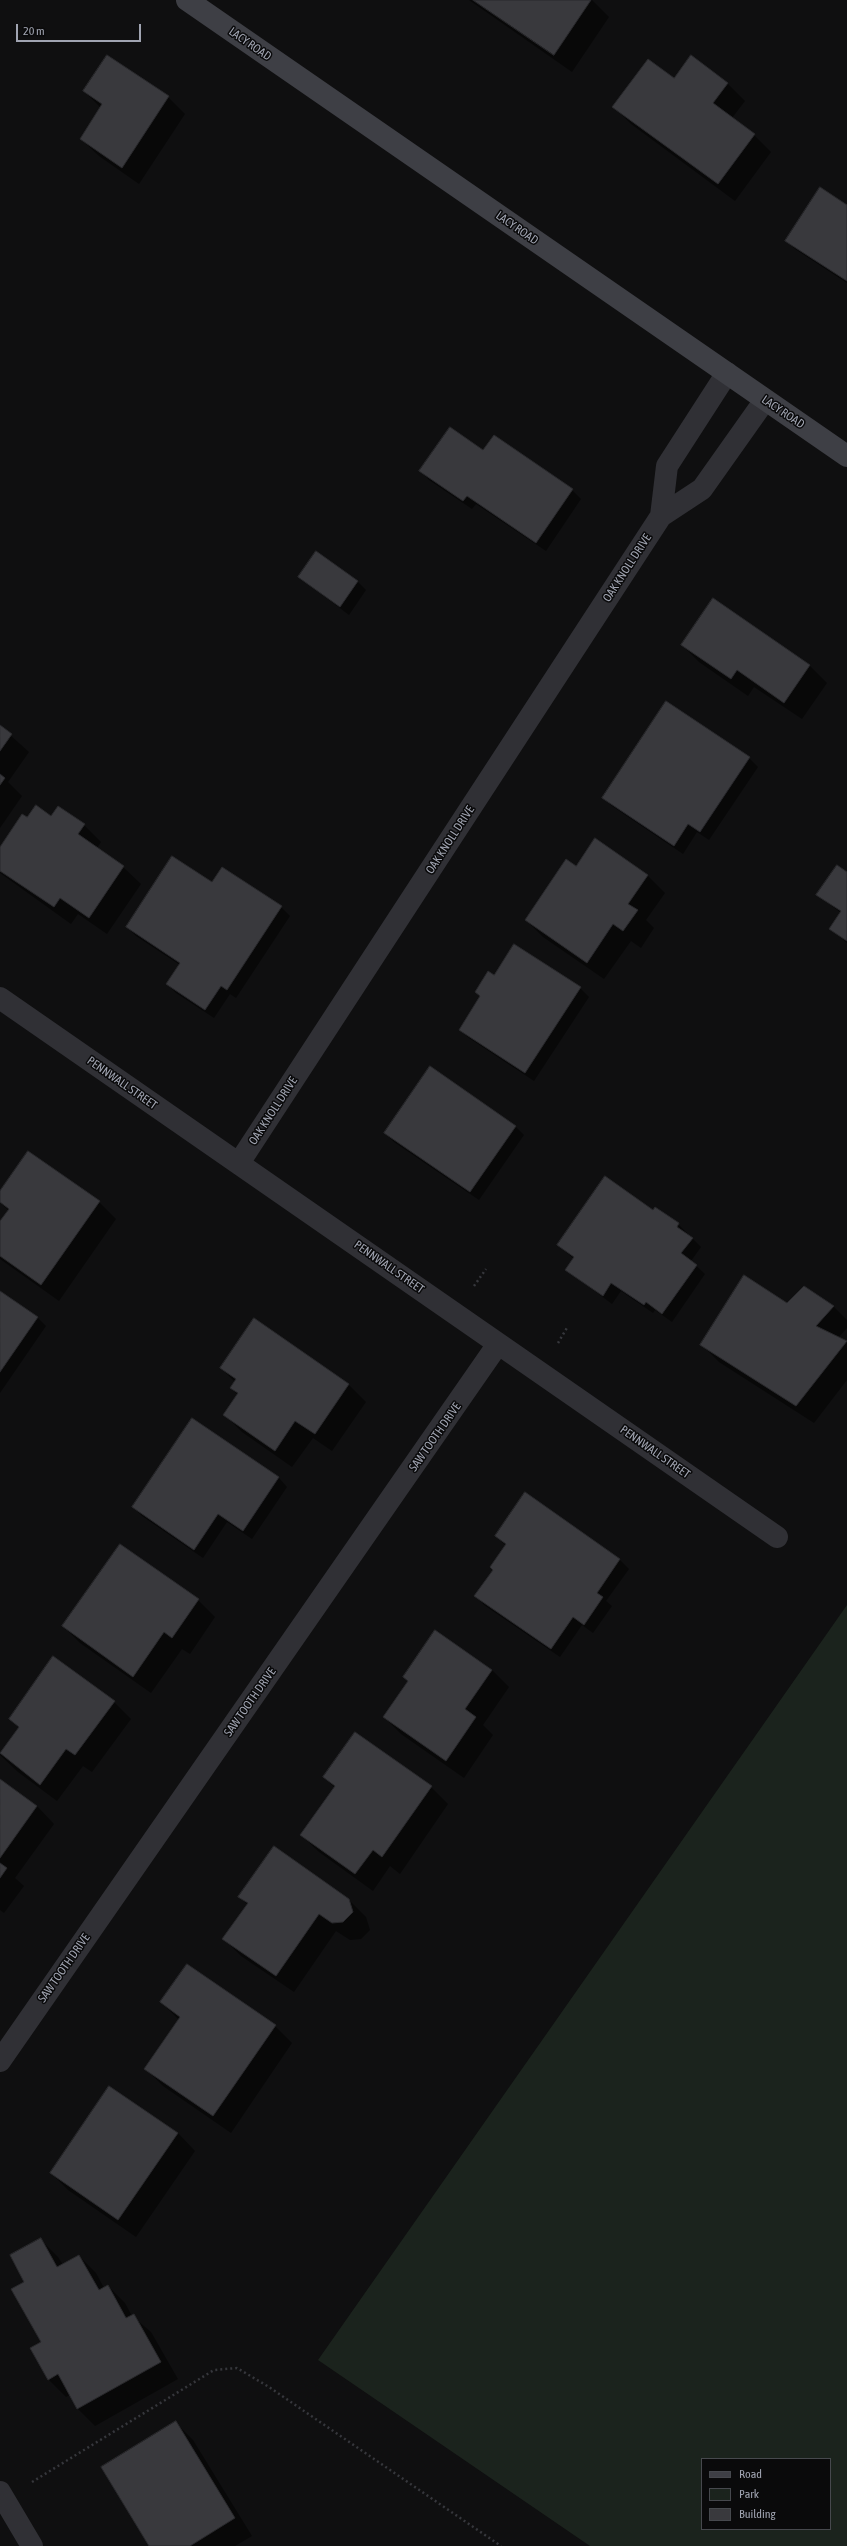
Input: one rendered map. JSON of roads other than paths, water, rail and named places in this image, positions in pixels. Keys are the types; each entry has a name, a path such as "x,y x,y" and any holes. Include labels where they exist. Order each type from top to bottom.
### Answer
{"street":[{"name":"LACY ROAD","path":"187,0 847,456"},
{"name":"OAK KNOLL DRIVE","path":"661,516 667,466 727,373"},
{"name":"OAK KNOLL DRIVE","path":"239,1163 661,516 702,489 765,400"},
{"name":"PENNWALL STREET","path":"2,1004 239,1163 777,1537"},
{"name":"SAW TOOTH DRIVE","path":"0,2061 498,1344"},
{"path":"2,2496 32,2546"}]}
